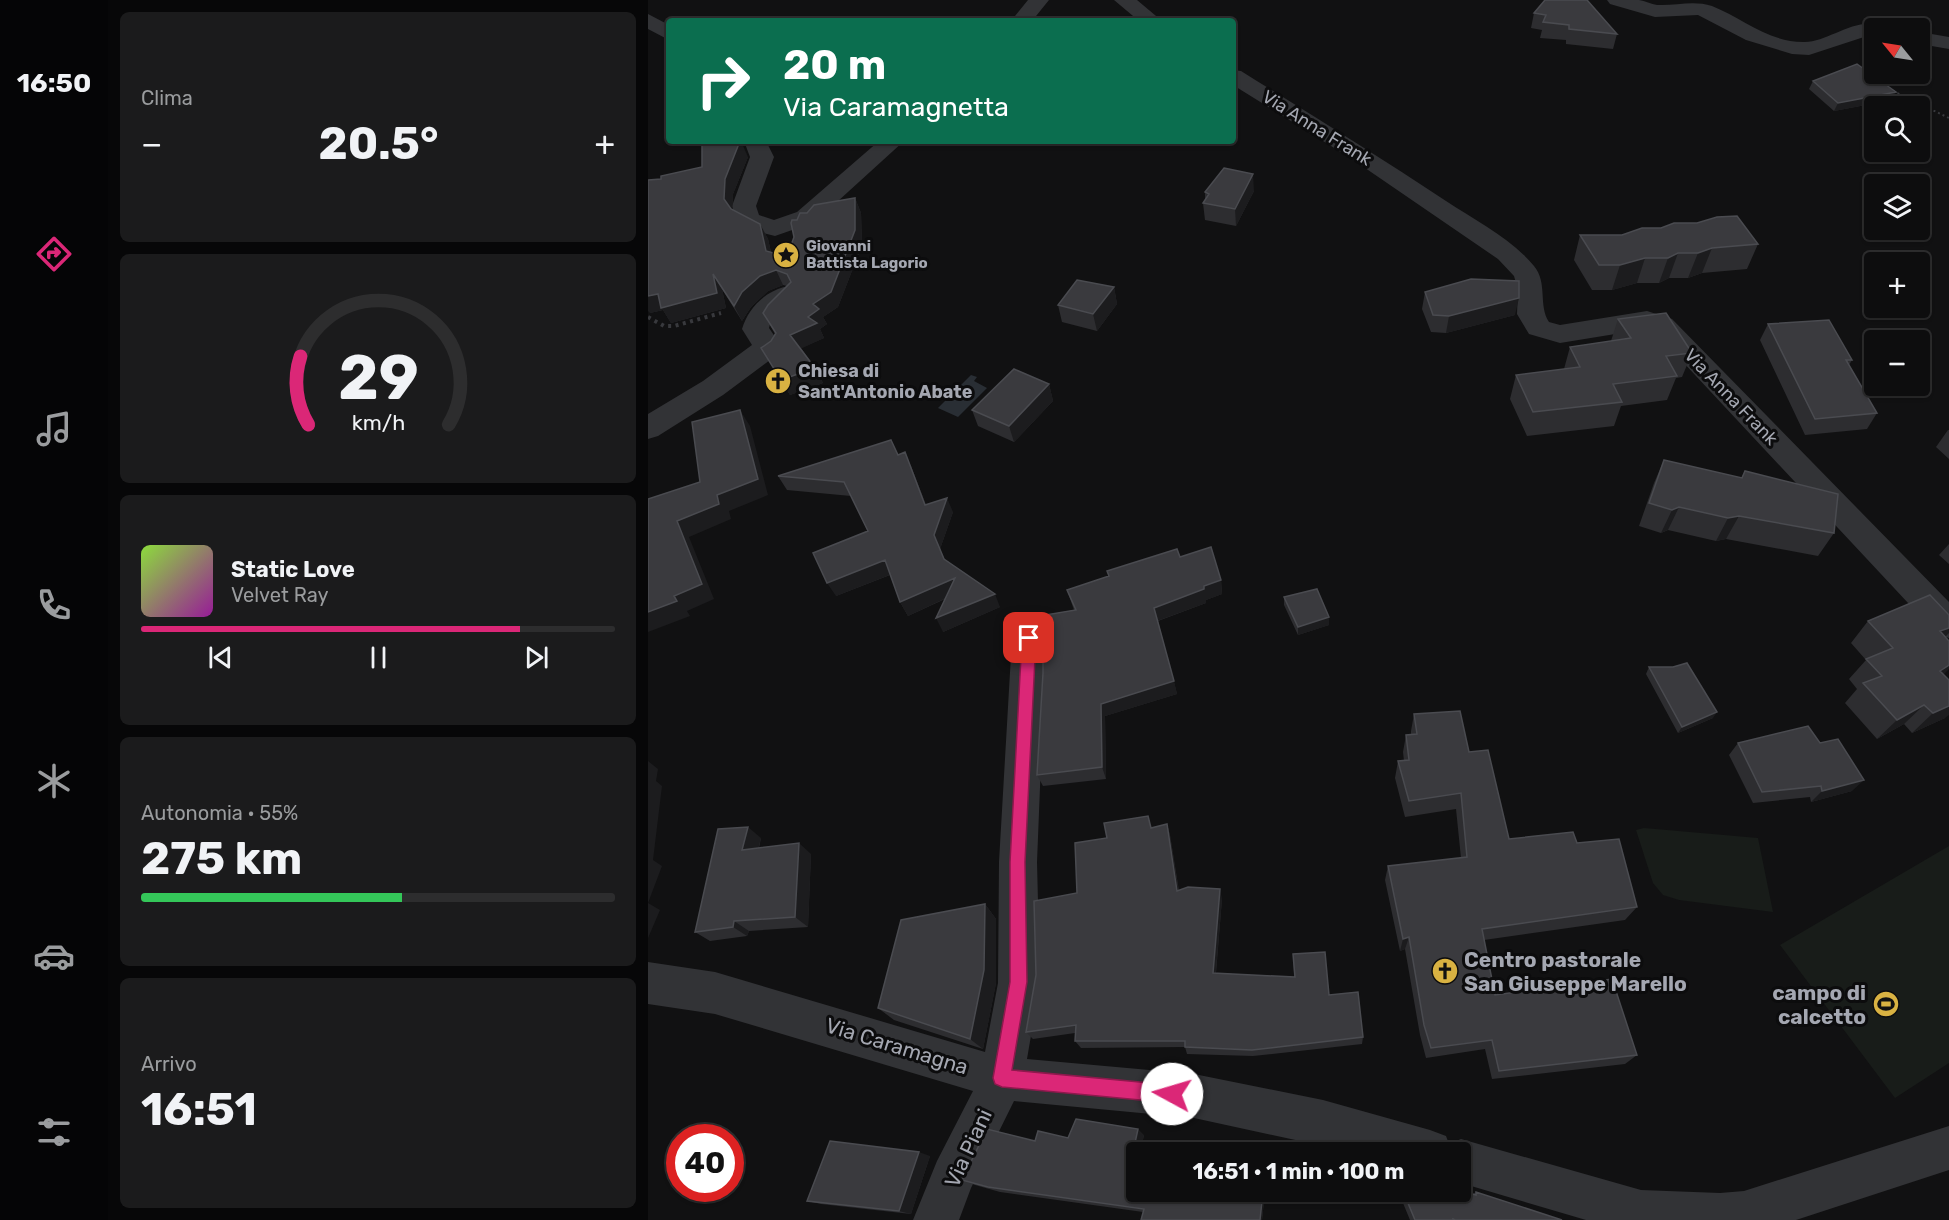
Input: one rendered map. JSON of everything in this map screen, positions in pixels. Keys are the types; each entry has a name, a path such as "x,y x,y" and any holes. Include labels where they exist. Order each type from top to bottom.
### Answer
{"street":[{"path":"1024,18 1039,0"},
{"path":"1124,0 1148,18"},
{"path":"1617,0 1654,11 1693,8 1704,10 1753,36 1792,48 1809,49 1864,31"},
{"path":"648,20 666,32"},
{"path":"1930,40 1949,43"},
{"name":"Via Anna Frank","path":"1236,78 1360,154 1507,253 1526,273 1531,290 1530,314 1539,328 1560,334 1647,320 1663,325 1949,624"},
{"path":"756,144 762,157 744,206 744,213 755,224 781,238 890,144"},
{"path":"648,428 713,388 768,347 755,329 758,317 761,311 784,289"},
{"name":"Via Piani","path":"936,1220 953,1177 1002,1078 1019,982 1017,862 1029,638"},
{"name":"Via Caramagna","path":"648,983 715,993 1002,1078 1194,1096 1323,1122 1394,1142"},
{"path":"1471,1164 1641,1212 1720,1216 1744,1214 1949,1148"}],"path":[{"path":"1888,88 1949,118"},
{"path":"648,317 664,326 674,326 721,313"}],"shaded area":[{"path":"971,375 977,377 974,381 987,388 958,417 938,408"},
{"path":"1644,828 1758,838 1773,912 1679,900 1663,895 1653,883 1636,830"},
{"name":"campo di calcetto","path":"1949,846 1949,1063 1895,1098 1780,945"}],"building":[{"path":"1545,0 1587,0 1617,34 1569,29 1569,25 1543,22 1546,15 1534,13"},
{"path":"1857,64 1864,69 1864,84 1885,84 1896,92 1864,96 1864,98 1838,103 1813,81"},
{"path":"702,144 739,144 725,179 724,199 731,209 760,224 766,251 777,254 789,251 794,237 791,223 792,220 797,220 800,213 807,213 814,205 855,198 855,230 831,292 813,304 819,309 808,317 817,323 790,335 815,368 781,380 761,348 771,341 776,333 763,313 791,282 787,274 776,270 760,276 742,292 734,306 713,274 717,293 661,308 658,294 648,296 648,180 661,179 661,176 702,167"},
{"path":"1224,168 1253,174 1235,209 1203,203 1209,194 1205,192"},
{"path":"1737,216 1758,244 1712,248 1698,253 1678,253 1668,258 1645,258 1620,265 1599,265 1580,235 1622,235 1642,228 1661,228 1674,223 1697,223 1717,217"},
{"path":"1471,279 1519,281 1519,298 1449,316 1433,315 1425,292"},
{"path":"1077,280 1114,287 1093,314 1058,305"},
{"path":"1666,313 1692,353 1666,356 1677,376 1613,384 1622,402 1533,412 1516,375 1580,367 1570,347 1631,338 1618,319"},
{"path":"1829,320 1852,360 1846,360 1864,391 1864,396 1867,396 1877,413 1815,419 1768,324"},
{"path":"1014,369 1049,384 1009,426 972,410"},
{"path":"740,410 758,479 717,495 719,504 677,521 702,584 674,596 677,601 648,612 648,499 700,482 692,422"},
{"path":"891,440 898,455 905,452 925,505 947,498 934,535 944,559 995,594 936,618 955,578 900,602 885,560 827,583 813,553 868,531 844,482 778,476"},
{"path":"1664,460 1742,478 1745,471 1838,494 1834,533 1739,516 1728,518 1679,507 1672,510 1649,503"},
{"path":"1211,547 1221,580 1154,608 1174,681 1101,704 1102,767 1037,775 1043,673 1043,625 1039,616 1076,610 1067,590 1109,576 1107,571 1177,549 1180,557"},
{"path":"1317,589 1329,617 1298,627 1284,597"},
{"path":"1930,595 1949,615 1949,628 1940,631 1949,641 1949,665 1940,671 1949,680 1949,706 1933,713 1924,705 1897,720 1863,683 1882,676 1866,659 1893,648 1868,621"},
{"path":"1687,663 1717,712 1682,727 1649,667 1673,667"},
{"name":"Centro pastorale San Giuseppe Marello","path":"1460,711 1469,752 1488,750 1509,839 1573,832 1577,843 1619,839 1637,907 1482,929 1495,995 1612,979 1637,1055 1499,1071 1492,1040 1431,1048 1424,1025 1409,937 1403,939 1388,866 1467,857 1461,793 1409,801 1398,761 1409,760 1406,735 1417,734 1414,714"},
{"path":"1808,726 1820,743 1838,739 1864,780 1822,791 1821,786 1762,792 1738,743"},
{"path":"1148,816 1151,828 1167,824 1177,891 1188,887 1220,889 1213,973 1295,977 1293,954 1325,952 1329,995 1358,992 1363,1037 1252,1050 1185,1047 1185,1041 1075,1041 1076,1025 1026,1032 1036,975 1034,901 1077,893 1075,843 1107,838 1104,823"},
{"path":"748,827 742,850 799,843 795,917 734,921 733,927 695,932 718,829"},
{"path":"985,904 984,970 970,1039 878,1008 901,920"},
{"path":"1076,1119 1138,1129 1135,1142 1126,1142 1126,1202 1262,1202 1260,1220 1141,1220 1144,1209 988,1187 962,1180 987,1129 1035,1141 1038,1131 1068,1138"},
{"path":"830,1141 919,1152 899,1211 807,1201"},
{"path":"1476,1192 1562,1220 1453,1219 1415,1220 1408,1202 1471,1202 1471,1194 1476,1195"}],"place":[{"name":"Giovanni Battista Lagorio","path":"786,255"},
{"name":"Chiesa di Sant'Antonio Abate","path":"778,381"},
{"name":"Centro pastorale San Giuseppe Marello","path":"1445,971"},
{"name":"campo di calcetto","path":"1886,1004"}],"route":[{"path":"1029,638 1017,862 1019,982 1002,1078 1172,1094"}]}
